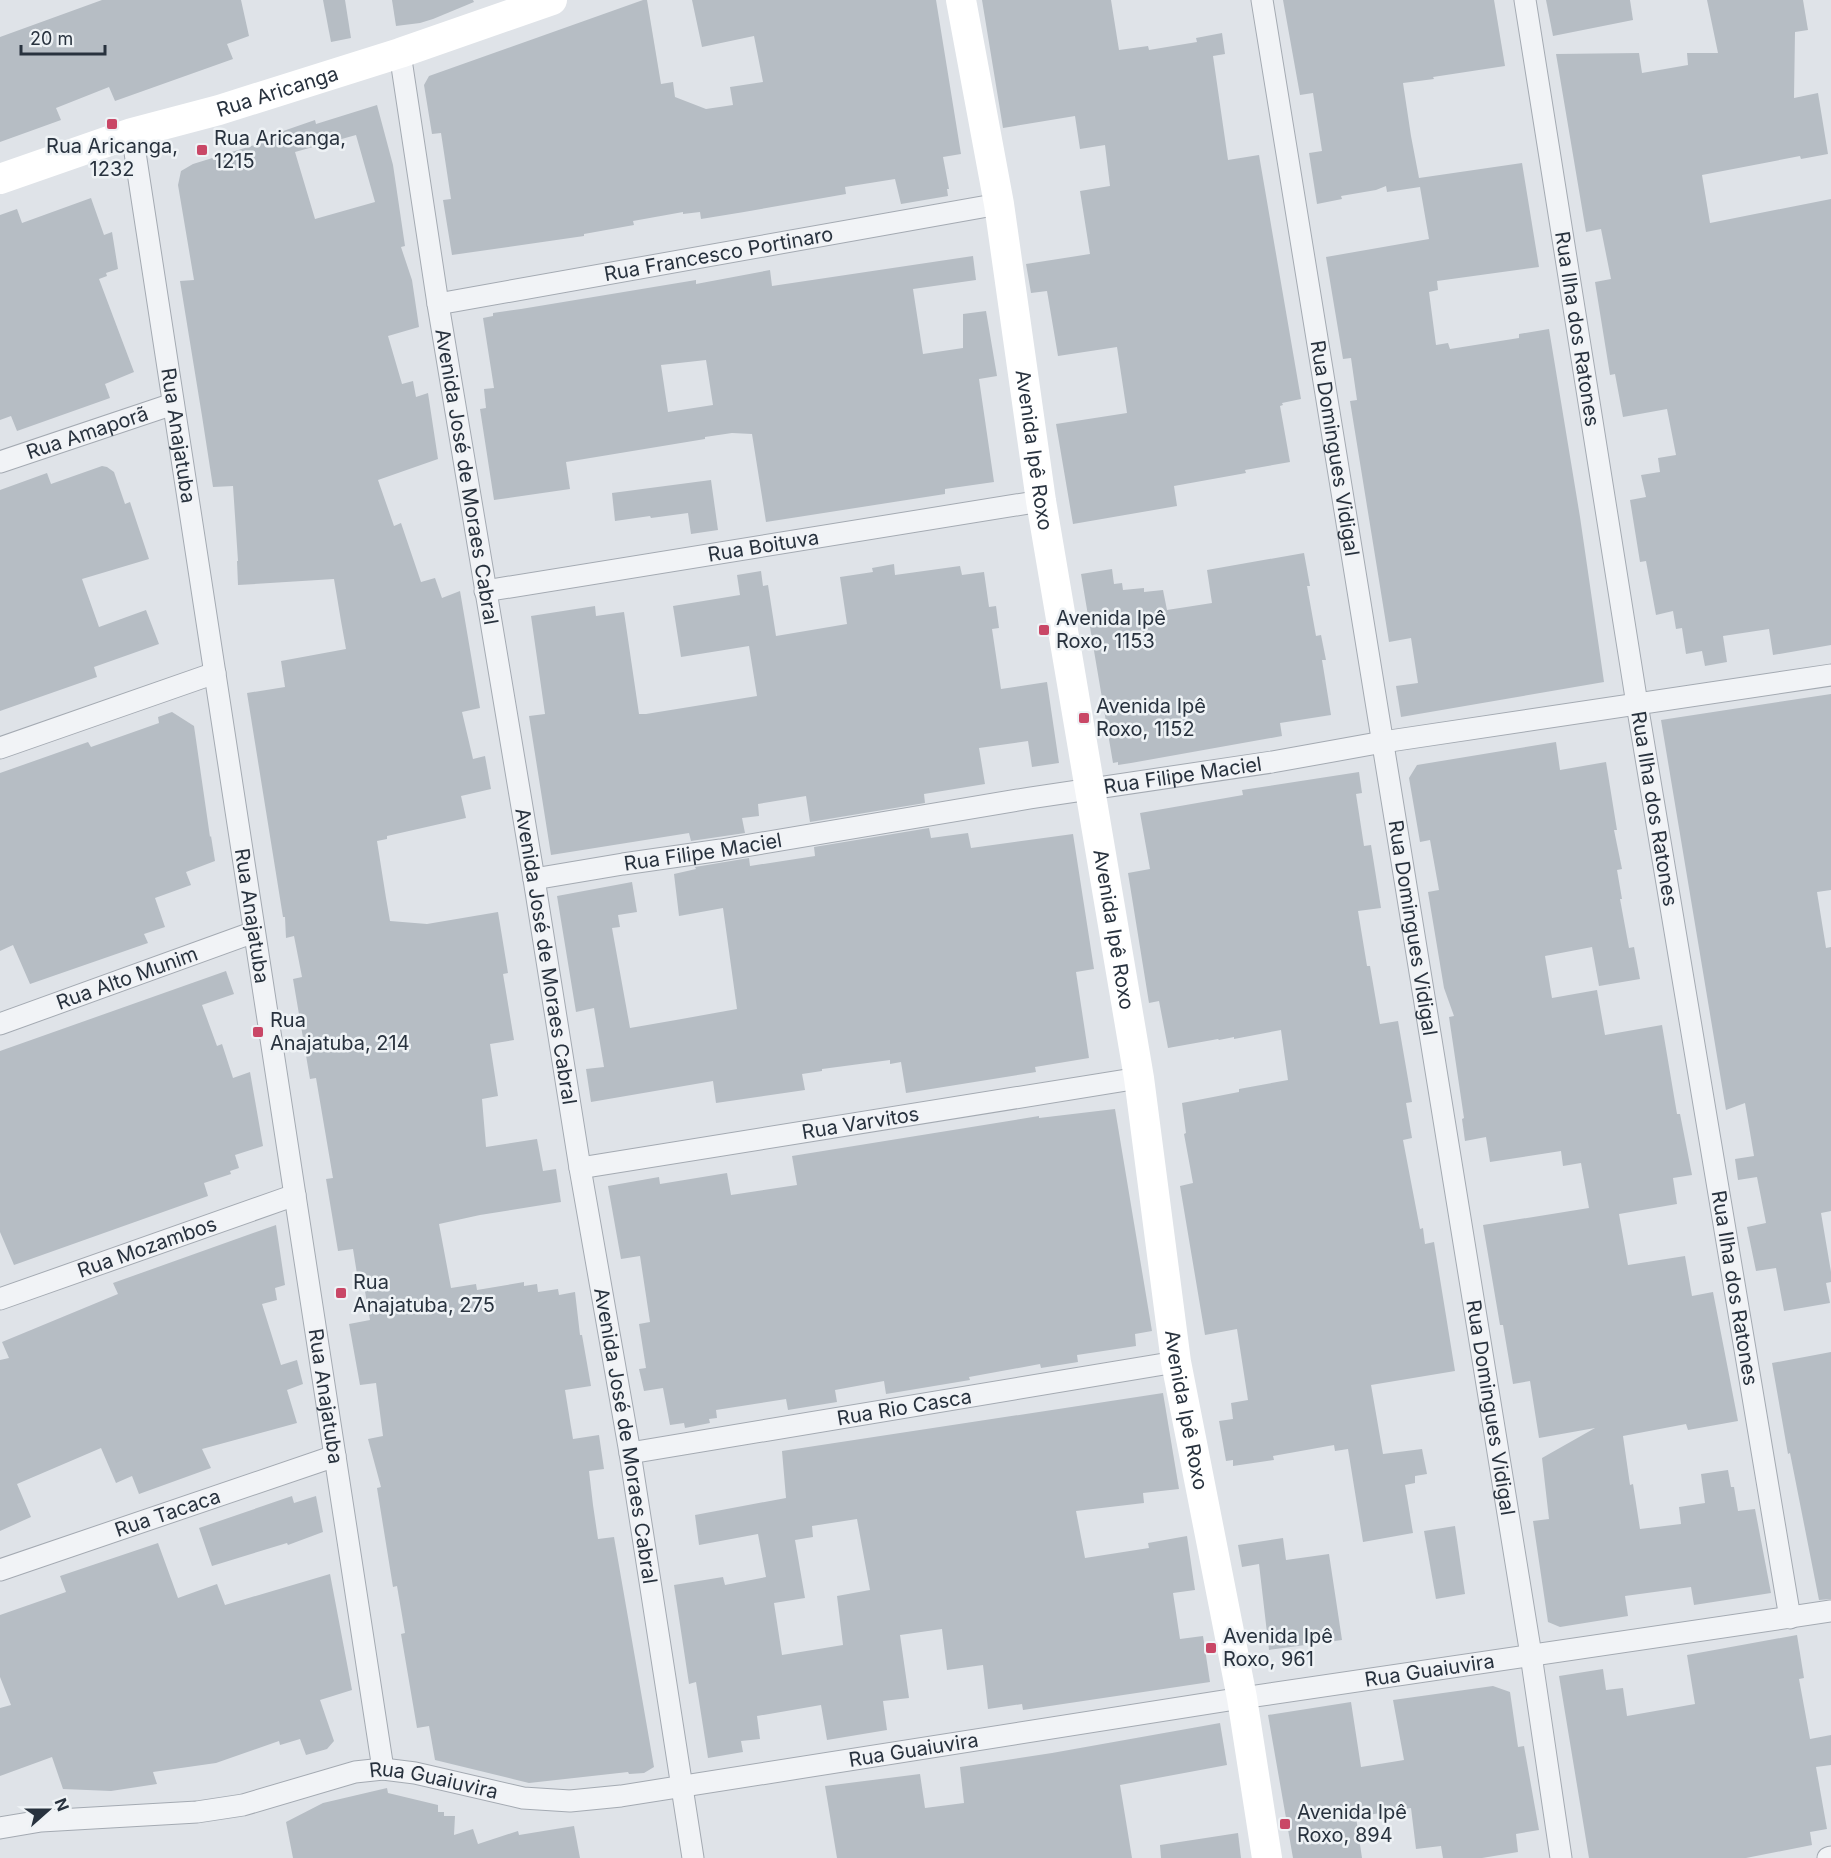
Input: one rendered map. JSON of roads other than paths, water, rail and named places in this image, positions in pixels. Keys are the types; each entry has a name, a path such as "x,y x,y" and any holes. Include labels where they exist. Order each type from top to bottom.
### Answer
{"street":[{"name":"Rua Aricanga","path":"0,179 132,133 219,110 400,53 552,0"},
{"name":"Avenida Ipê Roxo","path":"961,0 999,204 1041,501 1139,1078 1176,1362 1242,1698 1267,1858"},
{"name":"Rua Domingues Vidigal","path":"1262,0 1531,1655 1561,1858"},
{"name":"Rua Ilha dos Ratones","path":"1525,0 1637,704 1790,1617"},
{"name":"Avenida José de Moraes Cabral","path":"400,53 438,304 580,1168 630,1453 693,1858"},
{"name":"Rua Anajatuba","path":"132,133 383,1769"},
{"name":"Rua Francesco Portinaro","path":"438,304 999,204"},
{"name":"Rua Amaporã","path":"0,462 173,404"},
{"name":"Rua Boituva","path":"485,591 1041,501"},
{"path":"0,748 215,673"},
{"name":"Rua Filipe Maciel","path":"534,879 1090,789 1272,762 1383,742 1831,675"},
{"name":"Rua Alto Munim","path":"0,1023 254,932"},
{"name":"Rua Varvitos","path":"580,1168 1139,1078"},
{"name":"Rua Mozambos","path":"0,1299 295,1195"},
{"name":"Rua Rio Casca","path":"630,1453 1176,1362"},
{"name":"Rua Tacaca","path":"0,1570 335,1456"},
{"name":"Rua Guaiuvira","path":"0,1828 41,1821 197,1812 243,1805 355,1772 383,1769 415,1773 523,1798 570,1801 621,1796 1242,1698 1831,1611"}],"place":[{"name":"Rua Aricanga, 1232","path":"112,124"},
{"name":"Rua Aricanga, 1215","path":"202,150"},
{"name":"Avenida Ipê Roxo, 1153","path":"1044,630"},
{"name":"Avenida Ipê Roxo, 1152","path":"1084,718"},
{"name":"Rua Anajatuba, 214","path":"258,1032"},
{"name":"Rua Anajatuba, 275","path":"341,1293"},
{"name":"Avenida Ipê Roxo, 961","path":"1211,1648"},
{"name":"Avenida Ipê Roxo, 894","path":"1285,1824"}]}
